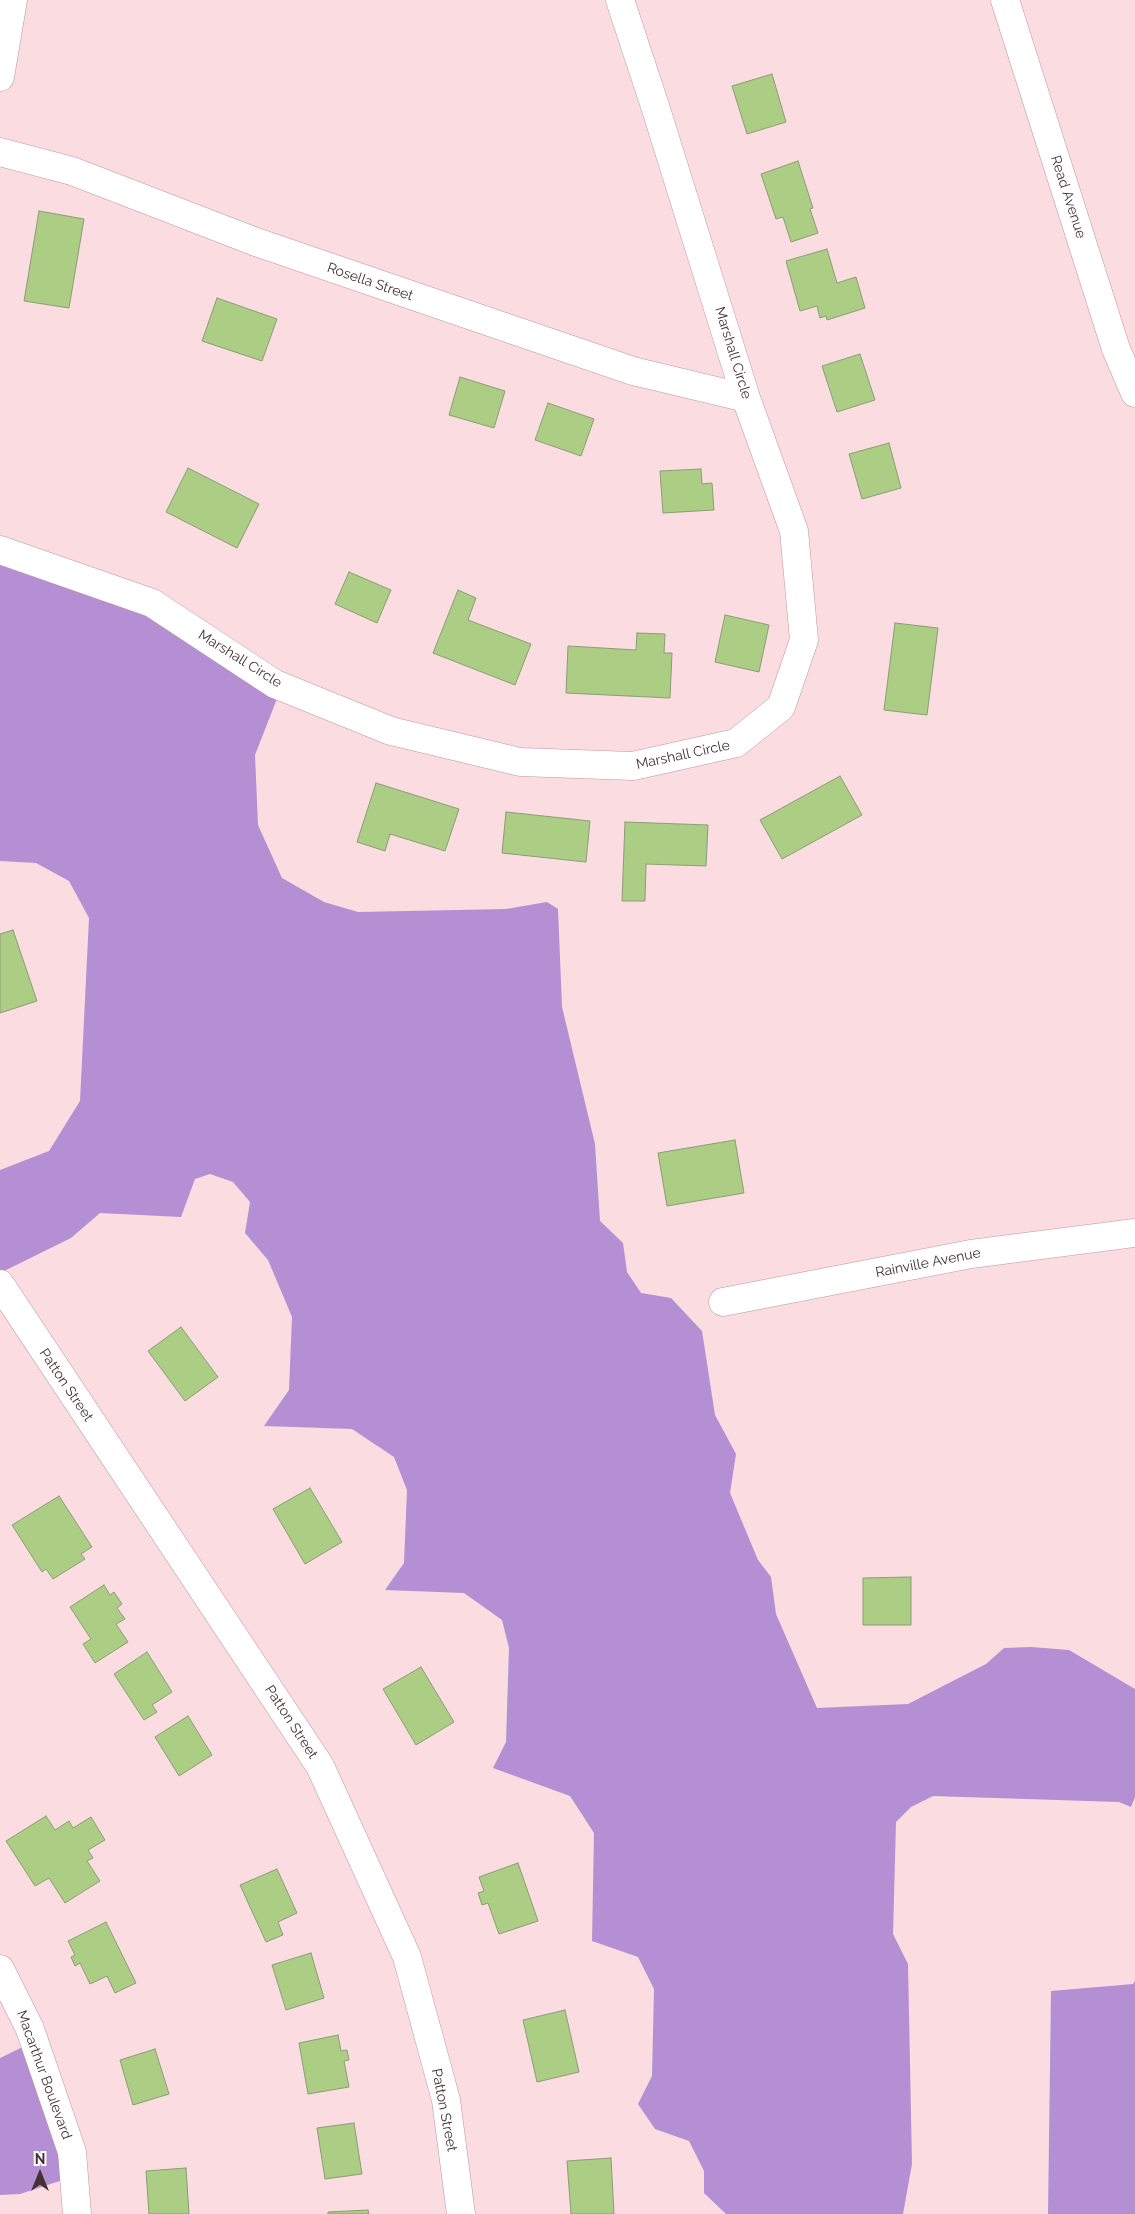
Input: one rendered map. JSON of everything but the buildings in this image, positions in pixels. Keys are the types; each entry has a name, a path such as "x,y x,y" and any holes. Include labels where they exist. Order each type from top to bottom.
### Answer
{"street":[{"path":"0,77 13,0"},
{"name":"Marshall Circle","path":"0,550 152,603 275,684 391,731 520,762 633,766 736,743 781,707 804,640 794,531 746,398 620,0"},
{"name":"Read Avenue","path":"1005,0 1126,344 1135,393"},
{"name":"Rosella Street","path":"0,152 72,172 256,242 624,367 746,398"},
{"name":"Rainville Avenue","path":"723,1302 972,1254 1135,1233"},
{"name":"Patton Street","path":"0,1284 320,1766 407,1957 446,2100 461,2214"},
{"name":"Macarthur Boulevard","path":"0,1969 30,2029 72,2152 77,2214"}],"shaded area":[{"path":"0,546 156,599 280,691 255,755 258,825 282,878 324,902 358,912 506,909 547,902 558,909 562,1007 595,1144 600,1221 623,1243 627,1272 641,1293 671,1298 702,1331 715,1415 736,1454 730,1493 758,1560 771,1577 776,1614 817,1708 908,1704 986,1664 1004,1648 1031,1647 1069,1650 1135,1689 1135,1797 1131,1807 1119,1802 933,1796 911,1807 896,1822 893,1934 908,1964 912,2164 903,2214 726,2214 704,2193 704,2171 689,2141 655,2129 638,2104 652,2076 654,1989 638,1957 592,1941 594,1833 570,1796 493,1768 506,1742 509,1648 502,1620 464,1593 385,1590 404,1563 407,1490 394,1457 352,1429 264,1426 289,1390 292,1317 268,1260 245,1233 250,1202 233,1182 210,1174 195,1179 181,1217 100,1213 71,1238 2,1272 0,1271 0,1170 49,1151 80,1101 89,918 69,881 36,863 0,861"},
{"path":"1135,1981 1135,2214 1048,2214 1051,1991 1133,1984"},
{"path":"35,2041 72,2177 20,2194 0,2195 0,2058"}]}
